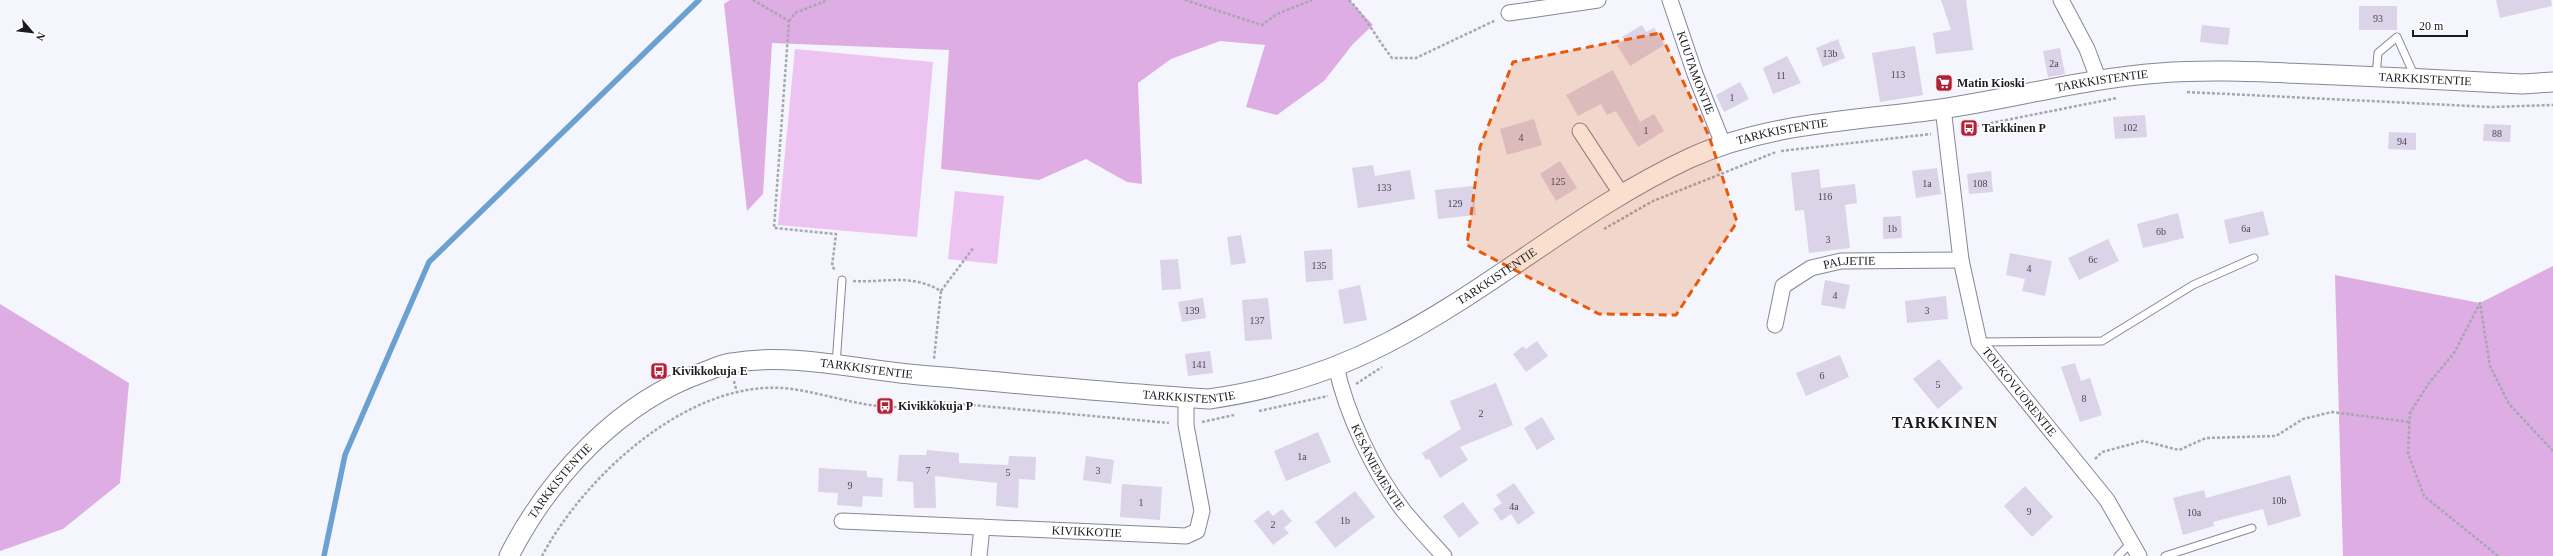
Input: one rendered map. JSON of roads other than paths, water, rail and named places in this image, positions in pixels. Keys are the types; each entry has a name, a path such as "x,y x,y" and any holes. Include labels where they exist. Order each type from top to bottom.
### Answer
{"street":[{"path":"1509,13 1598,0"},
{"name":"KUUTAMONTIE","path":"1670,0 1695,74 1723,144"},
{"path":"2061,0 2087,49 2099,81"},
{"name":"TARKKISTENTIE","path":"509,556 536,508 588,447 630,409 672,383 729,363 760,360 836,365 932,376 1186,398 1209,399 1244,394 1276,387 1336,366 1387,343 1439,314 1622,195 1687,160 1723,144 1825,121 1943,108 2099,81 2158,73 2222,70 2522,84 2553,82"},
{"name":"TOUKOVUORENTIE","path":"1943,108 1961,260 1979,342 2107,500 2139,556"},
{"path":"1580,131 1622,195"},
{"name":"PALJETIE","path":"1775,324 1782,286 1811,268 1841,261 1961,260"},
{"name":"KESÄNIEMENTIE","path":"1336,366 1342,394 1376,468 1402,509 1444,556"},
{"name":"KIVIKKOTIE","path":"842,521 1186,536 1197,531 1202,511 1186,425 1186,398"},
{"path":"979,556 982,527"}],"lane":[{"path":"2376,77 2378,53 2397,38 2416,79"},
{"path":"1979,342 2102,341 2193,285 2254,258"},
{"path":"836,365 842,280"},
{"path":"2165,556 2252,528"},
{"path":"2118,556 2132,542"}],"waterway":[{"path":"324,556 345,455 429,262 699,0"}],"place":[{"name":"Matin Kioski","path":"1944,83"},
{"name":"Tarkkinen P","path":"1969,128"},
{"name":"Kivikkokuja E","path":"659,371"},
{"name":"Kivikkokuja P","path":"885,406"}],"district":[{"name":"TARKKINEN","path":"1945,422"}]}
